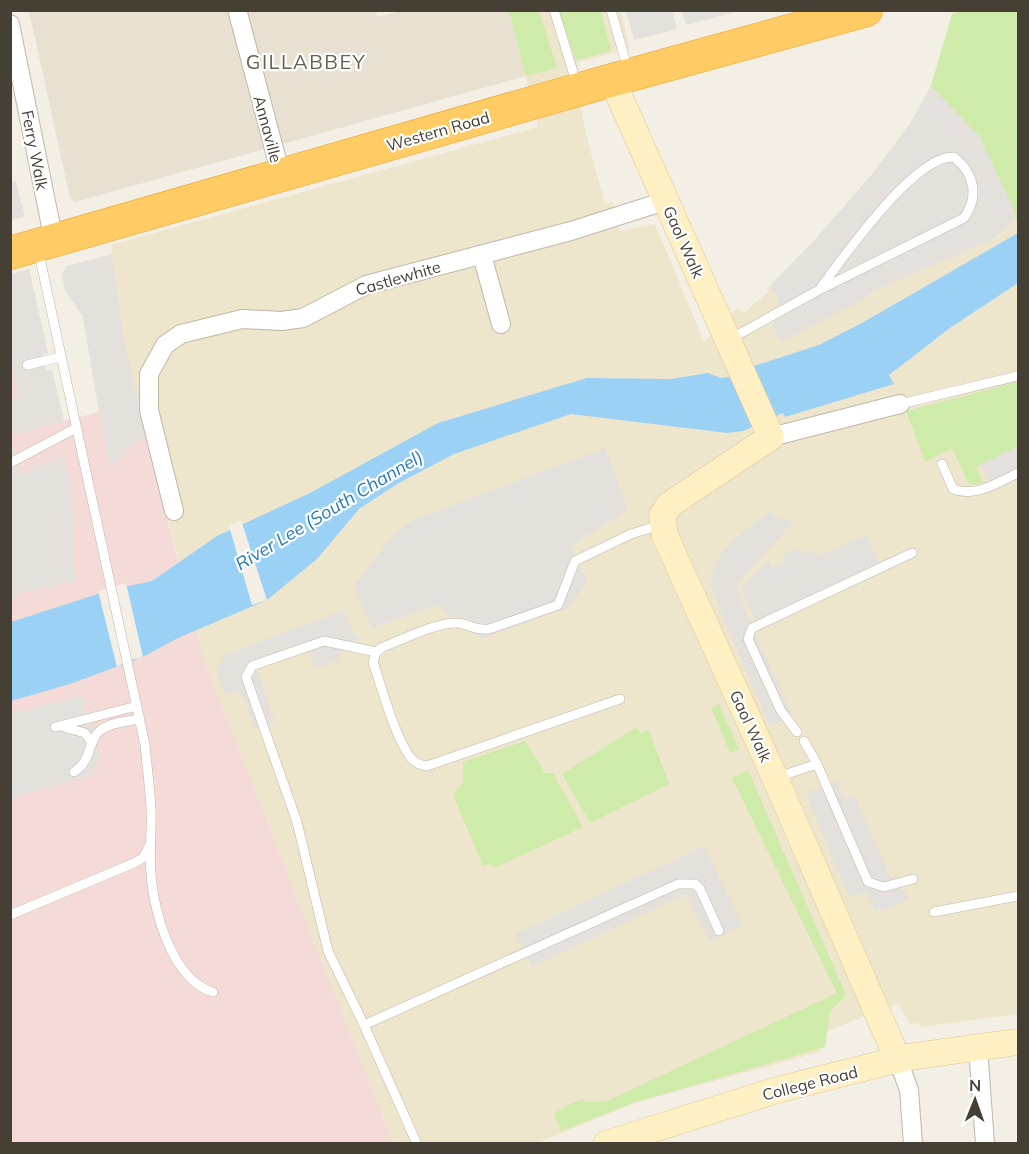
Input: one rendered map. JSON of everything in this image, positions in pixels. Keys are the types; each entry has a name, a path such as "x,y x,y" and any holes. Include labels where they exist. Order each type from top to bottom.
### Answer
{"highway":[{"name":"Western Road","path":"34,246 621,77 866,10"}],"street":[{"name":"Annaville","path":"238,13 280,175"},
{"name":"Ferry Walk","path":"10,24 34,246"},
{"name":"Gaol Walk","path":"621,77 665,201 767,429"},
{"name":"Castlewhite","path":"174,511 147,394 149,374 159,354 170,340 181,334 242,319 282,321 303,318 366,285 624,216 665,201"},
{"path":"482,255 501,324"},
{"path":"663,525 662,516 669,505 767,429 900,404"},
{"name":"Gaol Walk","path":"663,525 665,536 775,778 898,1060"},
{"name":"College Road","path":"606,1143 650,1136 777,1090 898,1060 1018,1042"},
{"path":"978,1047 985,1143"},
{"path":"898,1060 909,1090 913,1143"}],"lane":[{"path":"554,10 579,90"},
{"path":"611,10 621,77"},
{"path":"728,341 819,290 964,218 975,197 973,186 960,161 954,157 941,158 911,180 859,236 819,290"},
{"path":"34,246 61,357 140,719 149,778 151,874 156,903 169,944 190,981 200,988 213,992"},
{"path":"27,365 61,357"},
{"path":"900,404 1018,376"},
{"path":"10,464 76,428"},
{"path":"942,464 953,489 967,492 978,491 1018,473"},
{"path":"620,699 427,766 417,764 411,758 401,738 373,662 376,652 383,647 443,625 457,623 481,631 558,605 575,561 631,534 663,525"},
{"path":"797,732 780,711 748,639 752,628 912,553"},
{"path":"376,652 324,641 252,666 246,677 297,822 328,951 417,1143"},
{"path":"92,743 85,733 76,729 55,727 137,706"},
{"path":"74,772 85,762 92,743 103,728 140,719"},
{"path":"804,741 817,764 868,882 884,887 913,879"},
{"path":"775,778 817,764"},
{"path":"10,915 134,863 143,858 151,841"},
{"path":"364,1025 678,884 687,882 700,889 719,931"},
{"path":"934,912 1018,896"}],"shaded area":[{"path":"962,10 1018,11 1018,1014 921,1027 918,1022 911,1025 898,1004 821,1033 820,1052 635,1103 537,1143 393,1143 205,663 123,336 111,245 538,127 509,11 621,11 630,49 578,62 582,116 591,153 605,204 613,202 619,231 655,224 704,342 737,308 745,312 768,292 769,287 813,242 869,178 920,110 931,86 952,14"},
{"path":"29,11 385,11 376,13 377,17 401,11 509,11 526,76 75,202 70,198"},
{"path":"626,11 672,11 677,29 634,40"},
{"path":"682,11 732,11 732,13 686,25"},
{"path":"931,86 979,136 1015,212 1015,220 991,240 873,291 863,300 781,342 773,326 779,298 769,287 813,242 869,178 908,127"},
{"path":"16,181 25,217 11,220 11,183"},
{"path":"112,254 123,336 145,434 205,663 393,1143 11,1144 11,274 29,269 48,353 43,354 46,371 52,370 64,421 99,412 83,317 65,290 62,275 67,266"},
{"path":"112,254 123,336 146,434 109,467 83,317 65,290 62,275 67,266"},
{"path":"29,269 48,353 43,354 46,371 52,370 64,421 11,435 11,397 20,395 11,362 11,274"},
{"path":"12,442 20,474 63,456 72,488 75,580 11,596"},
{"path":"1018,446 1018,480 994,491 981,465"},
{"path":"605,448 628,510 572,545 587,583 568,608 480,639 437,605 372,628 354,585 396,532 413,520"},
{"path":"771,511 775,518 795,520 741,580 737,591 792,716 770,726 736,649 714,594 711,580 722,552 732,541"},
{"path":"866,535 884,570 759,631 741,587 768,560 772,568 785,563 782,555 796,549 821,555"},
{"path":"344,610 354,634 362,638 341,649 339,660 316,668 308,650 257,669 275,722 256,729 241,693 238,691 225,695 216,672 225,655"},
{"path":"80,696 87,701 81,711 88,711 100,756 92,775 11,798 11,714"},
{"path":"837,781 845,799 854,796 891,878 896,877 909,899 884,911 882,908 875,911 865,891 850,898 806,793"},
{"path":"704,846 742,926 710,941 686,894 532,967 516,934"}],"green space":[{"path":"962,10 1018,11 1018,227 1015,212 979,136 931,86 952,14"},
{"path":"509,11 539,11 557,68 526,76"},
{"path":"559,11 601,11 611,51 576,60"},
{"path":"1018,382 1018,447 976,467 983,482 974,485 968,482 952,448 925,462 906,411"},
{"path":"719,704 739,749 730,753 711,707"},
{"path":"637,727 640,733 649,730 669,784 590,823 562,774"},
{"path":"525,741 545,773 553,773 583,827 494,868 490,864 483,866 453,795 463,783 463,762"},
{"path":"748,770 846,995 830,1011 825,1047 636,1102 561,1131 554,1114 567,1105 583,1099 584,1102 605,1102 837,993 732,778"}],"water":[{"name":"River Lee (South Channel)","path":"1018,233 1018,283 950,328 889,375 894,384 785,417 783,413 743,431 727,433 571,414 454,454 397,484 359,509 317,559 267,600 178,638 143,657 70,684 11,701 11,622 110,590 152,581 217,536 310,493 438,423 587,378 671,379 708,373 721,378 729,377 757,365 819,345 862,323"}],"pier":[{"path":"241,520 267,600 252,605 229,526"},
{"path":"126,583 143,657 127,661 117,667 98,591"}],"district":[{"name":"GILLABBEY","path":"306,61"}]}
